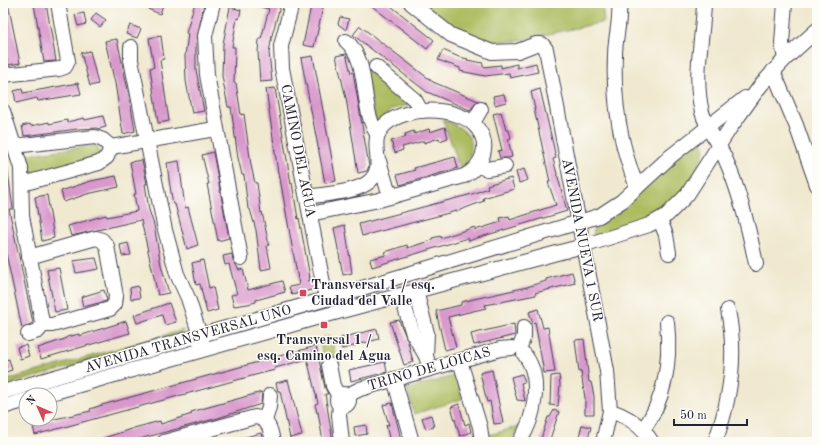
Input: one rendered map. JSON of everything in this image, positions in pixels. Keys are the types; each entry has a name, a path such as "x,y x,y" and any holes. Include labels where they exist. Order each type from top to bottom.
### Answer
{"street":[{"path":"3,75 59,69 65,67 68,61 58,3"},
{"path":"212,3 207,24 205,49 207,75 215,129 241,258"},
{"name":"CAMINO DEL AGUA","path":"292,3 283,36 281,56 326,299"},
{"name":"AVENIDA NUEVA 1 SUR","path":"411,3 451,35 492,52 518,51 536,44 542,44 546,49 607,371 610,411 603,442"},
{"path":"619,3 620,16 614,66 616,103 624,149 637,187"},
{"path":"704,3 699,83 702,109 707,127 718,145 734,181 756,264"},
{"path":"785,3 782,43 785,60"},
{"path":"761,85 773,71 817,30"},
{"path":"346,41 356,52 371,121 378,135"},
{"path":"131,47 131,60 163,224 177,274 180,301 195,337 199,351"},
{"path":"376,67 414,100 421,111"},
{"path":"773,71 796,125 817,185"},
{"name":"AVENIDA TRANSVERSAL UNO","path":"3,392 326,299 579,223 608,211 671,156 761,85"},
{"name":"AVENIDA TRANSVERSAL UNO","path":"60,390 541,256 583,246 642,228 660,220 674,209 687,195 718,145 761,85"},
{"path":"473,123 481,109"},
{"path":"3,111 21,168 22,216 41,320 44,324"},
{"path":"310,214 379,200 394,196 464,176 478,166 483,157 484,146 481,133 473,123 464,118 440,111 421,111 391,120 378,135 376,143 378,161 387,187 394,196"},
{"path":"111,147 215,129"},
{"path":"14,146 95,138 103,140 111,147"},
{"path":"22,184 99,164 107,158 111,147"},
{"path":"307,197 357,188 368,183 375,175 378,161"},
{"path":"478,166 487,169 505,166"},
{"path":"368,183 375,186 379,190 379,200"},
{"path":"660,220 666,235 669,253"},
{"path":"536,236 544,246 541,256"},
{"path":"29,257 96,238 102,240 107,246 116,296 114,306 110,309 52,325 44,324"},
{"path":"459,259 465,267 464,278"},
{"path":"372,284 372,293 376,302"},
{"path":"416,291 428,339 428,363"},
{"path":"401,295 413,334 428,363"},
{"path":"715,442 725,406 732,368 732,337 728,310"},
{"path":"644,430 654,412 665,379 668,346 667,322"},
{"path":"28,334 38,331 44,324"},
{"path":"519,442 529,421 534,398 532,368 519,349 524,327"},
{"name":"TRINO DE LOICAS","path":"342,399 360,389 394,379 428,363 460,361 500,349 519,349"},
{"path":"460,361 480,427 482,442"},
{"path":"329,365 333,386 342,399 339,414 342,442"},
{"path":"57,376 60,390"},
{"path":"394,379 412,442"},
{"path":"265,421 270,396"},
{"path":"3,407 18,402"},
{"path":"610,411 631,419 644,430 652,442"},
{"path":"164,442 250,418 258,418 265,421 269,426 273,442"}],"green space":[{"path":"415,3 602,3 604,22 517,41 475,42 445,27"},
{"path":"364,67 410,104 391,110 376,123"},
{"path":"443,120 461,129 470,139 470,153 461,170"},
{"path":"695,141 702,142 705,149 687,186 676,197 664,207 637,222 593,238 594,227"},
{"path":"96,145 101,155 28,179 23,155"},
{"path":"183,330 184,335 3,386 3,381"},
{"path":"331,336 336,359 324,362 319,339"},
{"path":"457,375 462,399 414,414 407,389"},
{"path":"520,426 510,442 489,442 489,435"}],"building":[{"path":"3,3 8,3 20,63 8,65 3,39"},
{"path":"46,3 56,61 44,62 34,4"},
{"path":"150,3 163,5 160,14 148,9"},
{"path":"195,3 204,3 196,44 196,70 204,111 192,113 186,81 185,56 188,34 186,33"},
{"path":"255,3 281,3 272,35 269,53 272,81 260,82 258,52 259,39 261,39 269,9 255,6"},
{"path":"368,3 387,3 434,40 427,49"},
{"path":"311,6 323,8 314,47 303,45"},
{"path":"230,7 241,10 239,19 237,18 232,47 235,47 234,83 236,83 241,115 244,114 251,165 255,183 257,183 261,213 262,212 269,245 267,246 271,268 261,270 256,230 250,209 248,209 244,175 242,175 238,158 231,107 228,107 222,76 223,44"},
{"path":"84,13 86,24 78,26 75,15"},
{"path":"96,13 106,20 100,27 91,20"},
{"path":"340,17 349,19 346,30 338,24"},
{"path":"130,25 141,29 137,38 126,34"},
{"path":"360,26 433,82 478,101 470,110 427,92 353,35"},
{"path":"161,36 164,59 160,60 169,121 158,123 150,68 154,67 149,38"},
{"path":"117,39 135,131 123,134 115,83 105,41"},
{"path":"443,50 468,59 467,60 483,63 483,67 501,65 501,68 517,64 517,68 536,63 538,72 510,78 509,73 485,76 460,71 460,68 438,60"},
{"path":"90,51 98,84 90,86 81,53"},
{"path":"346,54 351,73 353,72 369,166 367,171 358,173 346,98 336,56"},
{"path":"313,56 336,181 325,183 301,58"},
{"path":"78,83 81,94 38,101 37,98 16,103 14,91 22,89 23,93"},
{"path":"275,88 291,184 292,183 309,272 310,280 308,281 309,284 314,283 315,289 292,295 289,287 299,285 278,173 266,89"},
{"path":"540,89 556,158 553,159 567,211 469,241 468,238 372,267 370,259 386,255 385,252 407,245 408,248 432,240 432,238 441,236 441,238 475,227 475,230 501,222 500,218 509,216 510,220 556,205 548,182 550,182 531,92"},
{"path":"504,94 506,102 495,105 493,96"},
{"path":"501,112 506,130 509,130 511,138 508,139 512,157 508,158 500,158 498,151 502,150 493,114"},
{"path":"103,116 106,127 98,129 78,129 24,136 22,126 30,124 31,126 49,122 49,124 67,120 67,122 84,118 85,120"},
{"path":"445,127 448,138 440,141 439,138 424,143 424,141 402,147 403,150 395,153 391,141 406,137 405,134 414,131 414,134 429,129 430,132"},
{"path":"213,152 229,238 218,241 207,184 209,184 202,155"},
{"path":"455,157 458,168 400,185 397,175 415,170 414,168"},
{"path":"142,160 147,184 145,184 149,210 154,225 161,265 169,293 158,295 141,220 71,236 68,226 106,215 107,217 137,211 134,194 136,194 130,162"},
{"path":"179,161 185,208 188,207 198,245 187,249 175,204 173,204 167,163"},
{"path":"3,165 7,165 13,209 9,209 33,323 22,328 3,239"},
{"path":"524,169 528,180 519,183 516,172"},
{"path":"116,176 119,187 87,194 64,202 61,191 91,181"},
{"path":"511,178 514,189 483,198 484,201 460,210 362,236 359,224 472,194 488,188 487,185"},
{"path":"47,195 54,238 42,241 35,197"},
{"path":"345,225 352,273 343,275 334,228"},
{"path":"128,243 131,255 122,256 120,245"},
{"path":"232,254 233,260 239,270 243,269 248,290 282,281 285,292 256,300 256,302 234,306 231,295 237,294 229,264 225,265 223,256"},
{"path":"96,258 99,269 76,273 73,261"},
{"path":"203,260 209,288 213,287 218,310 207,313 200,284 196,285 192,263"},
{"path":"59,268 67,310 55,312 47,270"},
{"path":"572,272 575,283 535,293 536,295 485,305 486,308 448,317 456,347 445,350 436,311 461,305 461,302 527,287 546,281 546,279"},
{"path":"138,286 140,298 131,299 130,288"},
{"path":"104,290 106,301 83,307 81,297"},
{"path":"169,303 176,322 165,325 162,315 137,323 134,315"},
{"path":"538,309 543,328 548,327 555,372 544,373 535,322 533,323 529,312"},
{"path":"399,320 408,342 413,362 404,365 390,322"},
{"path":"126,321 130,333 41,359 38,348 67,337 79,334 79,336"},
{"path":"514,324 515,335 474,345 471,334"},
{"path":"377,329 379,339 342,349 340,338"},
{"path":"584,339 589,382 591,382 594,396 594,414 585,414 585,398 581,372 579,372 575,340"},
{"path":"26,345 29,356 20,359 17,347"},
{"path":"316,346 325,388 328,394 325,394 333,442 323,442 318,412 317,413 315,404 318,403 307,359 275,368 275,370 35,435 33,427 58,427 58,418 91,411 90,409"},
{"path":"9,359 12,370 3,373 3,361"},
{"path":"385,362 387,372 351,381 349,370"},
{"path":"492,370 503,423 494,424 490,401 487,402 480,373"},
{"path":"522,374 525,382 521,383 525,401 517,400 511,377"},
{"path":"559,375 560,385 558,406 550,405 551,376"},
{"path":"288,380 302,435 290,438 280,391 278,391 276,383"},
{"path":"262,392 261,404 218,418 128,442 98,442 98,440 134,428 160,421 161,424 192,414 191,412"},
{"path":"392,403 401,442 390,442 386,425 389,425 383,405"},
{"path":"459,404 465,425 469,423 471,432 460,436 451,407"},
{"path":"554,410 559,412 549,442 540,442 548,417 550,417"},
{"path":"431,415 434,427 426,429 422,418"},
{"path":"366,425 367,434 355,436 354,427"},
{"path":"582,425 591,427 588,439 579,437"},
{"path":"261,433 263,442 238,442 238,439"}],"place":[{"name":"Transversal 1 / esq. Ciudad del Valle","path":"303,293"},
{"name":"Transversal 1 / esq. Camino del Agua","path":"324,325"}]}
